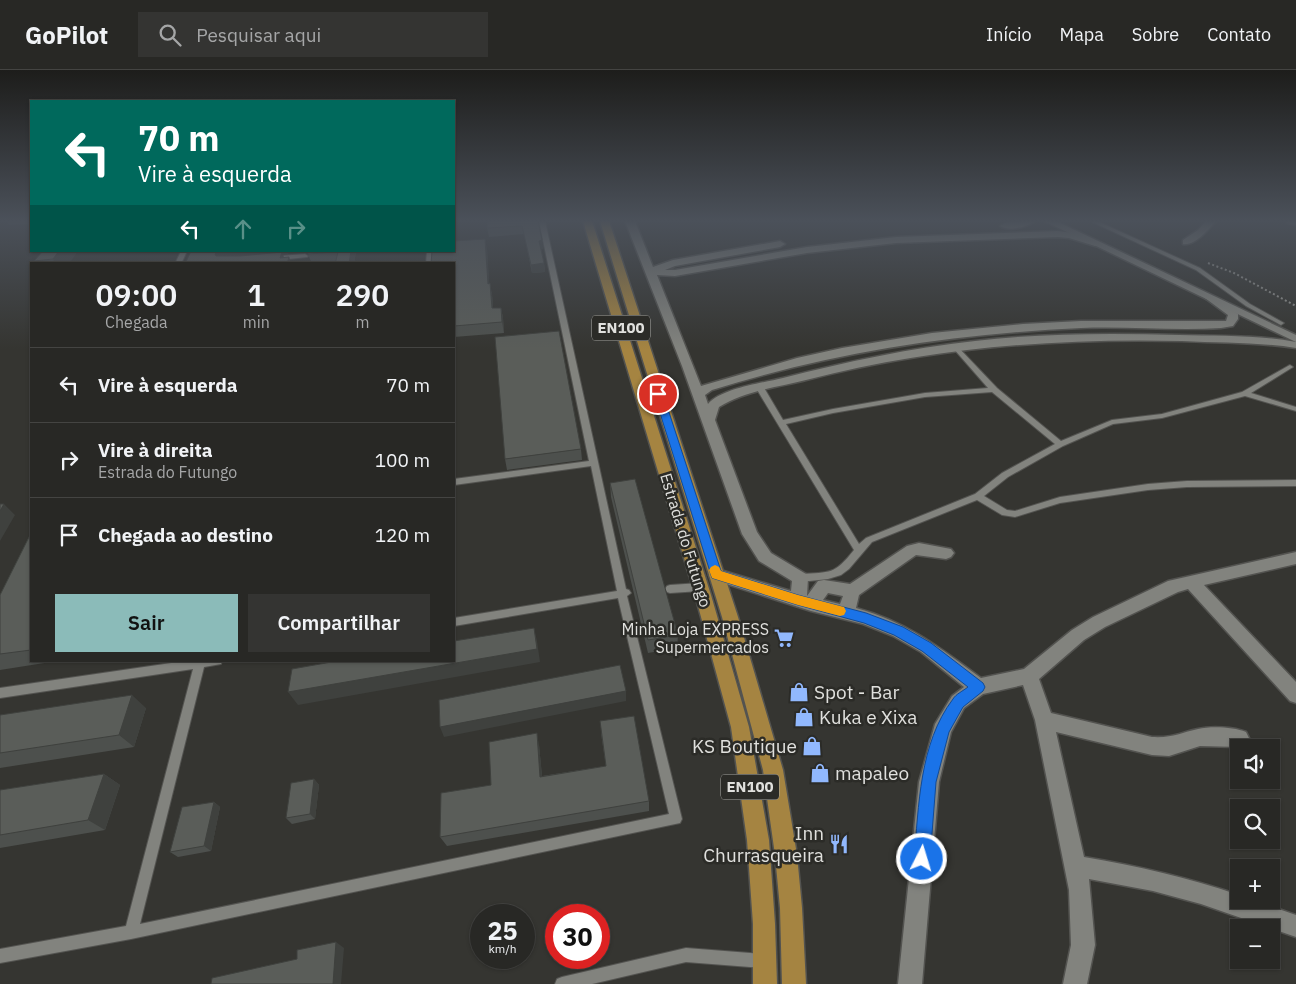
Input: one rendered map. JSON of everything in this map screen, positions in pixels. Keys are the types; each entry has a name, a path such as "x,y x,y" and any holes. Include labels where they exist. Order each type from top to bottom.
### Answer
{"main road":[{"name":"Estrada do Futungo","path":"601,264 708,581 763,730 773,770 781,820 790,899 794,984"},
{"name":"Estrada do Futungo","path":"616,264 708,581 740,728 758,840 766,962 765,984"}],"street":[{"path":"647,264 688,366 750,534 765,557 800,578 804,602"},
{"path":"666,264 674,268"},
{"path":"658,289 663,278 674,268 694,264"},
{"path":"650,272 706,264"},
{"path":"1138,264 1296,339"},
{"path":"1154,264 1296,330"},
{"path":"698,394 708,387 787,364 848,350 945,334 1080,324 1206,326 1229,324 1233,319 1233,314 1206,296"},
{"path":"985,330 979,331 980,338 987,342 995,343"},
{"path":"945,334 956,336 961,340 961,345 955,347"},
{"path":"698,394 720,398 733,396 850,365 955,347 995,343 1081,337 1151,336 1279,342 1296,345"},
{"path":"688,366 705,377 726,381"},
{"path":"708,421 710,410 716,404 733,396"},
{"path":"846,613 852,591 912,550 919,549 946,553"},
{"path":"910,984 929,782 942,730 958,702 978,687 1029,676 1078,635 1099,622 1174,586 1296,558"},
{"path":"708,581 846,613 898,631 926,647 978,687"},
{"path":"1191,582 1296,695"},
{"path":"804,602 824,586 852,591"},
{"path":"1029,676 1044,720 1080,890 1083,946 1075,984"},
{"path":"1044,720 1152,746 1169,747 1200,737 1239,738"},
{"path":"1075,866 1153,880 1201,893 1296,926"}],"lane":[{"path":"0,956 131,932 676,819 625,593 593,463 551,264"},
{"path":"1186,264 1198,269 1248,305 1281,323"},
{"path":"955,347 994,390 1060,444"},
{"path":"800,578 827,576 842,570 858,549 869,540 978,496 1006,475 1060,444 1112,422 1162,416 1245,394 1290,367"},
{"path":"760,388 858,549"},
{"path":"781,423 925,395 994,390"},
{"path":"1245,394 1296,409"},
{"path":"455,482 593,463"},
{"path":"978,496 1005,513 1015,514 1060,500 1148,487 1187,484 1296,483"},
{"path":"670,589 708,581"},
{"path":"455,622 625,593"},
{"path":"0,693 199,663 131,932"},
{"path":"562,984 686,954 766,962"}],"building":[{"path":"455,264 487,264 492,308 501,308 502,322 455,326"},
{"path":"559,331 581,449 505,459 495,337"},
{"path":"635,479 678,635 648,640 610,483"},
{"path":"30,535 30,650 0,654 0,595"},
{"path":"534,628 537,649 288,692 292,669 331,662 455,662 455,641"},
{"path":"620,665 626,691 440,727 439,700"},
{"path":"132,695 119,735 0,753 0,715"},
{"path":"634,716 649,801 440,837 441,793 491,785 489,742 537,733 540,777 606,766 600,721"},
{"path":"104,774 88,820 0,835 0,790"},
{"path":"314,779 310,814 286,818 291,783"},
{"path":"214,802 204,846 170,852 182,807"},
{"path":"336,942 333,984 211,984 212,978 297,959 297,950"}],"slow traffic":[{"path":"715,570 716,575 840,611"}],"place":[{"name":"Minha Loja EXPRESS Supermercados","path":"784,638"},
{"name":"Spot - Bar","path":"799,692"},
{"name":"Kuka e Xixa","path":"804,717"},
{"name":"KS Boutique","path":"812,746"},
{"name":"mapaleo","path":"820,773"},
{"name":"Inn Churrasqueira","path":"839,844"}],"route":[{"path":"658,394 716,575 866,618 898,631 926,647 978,687 958,702 942,730 929,782 922,859"}]}
